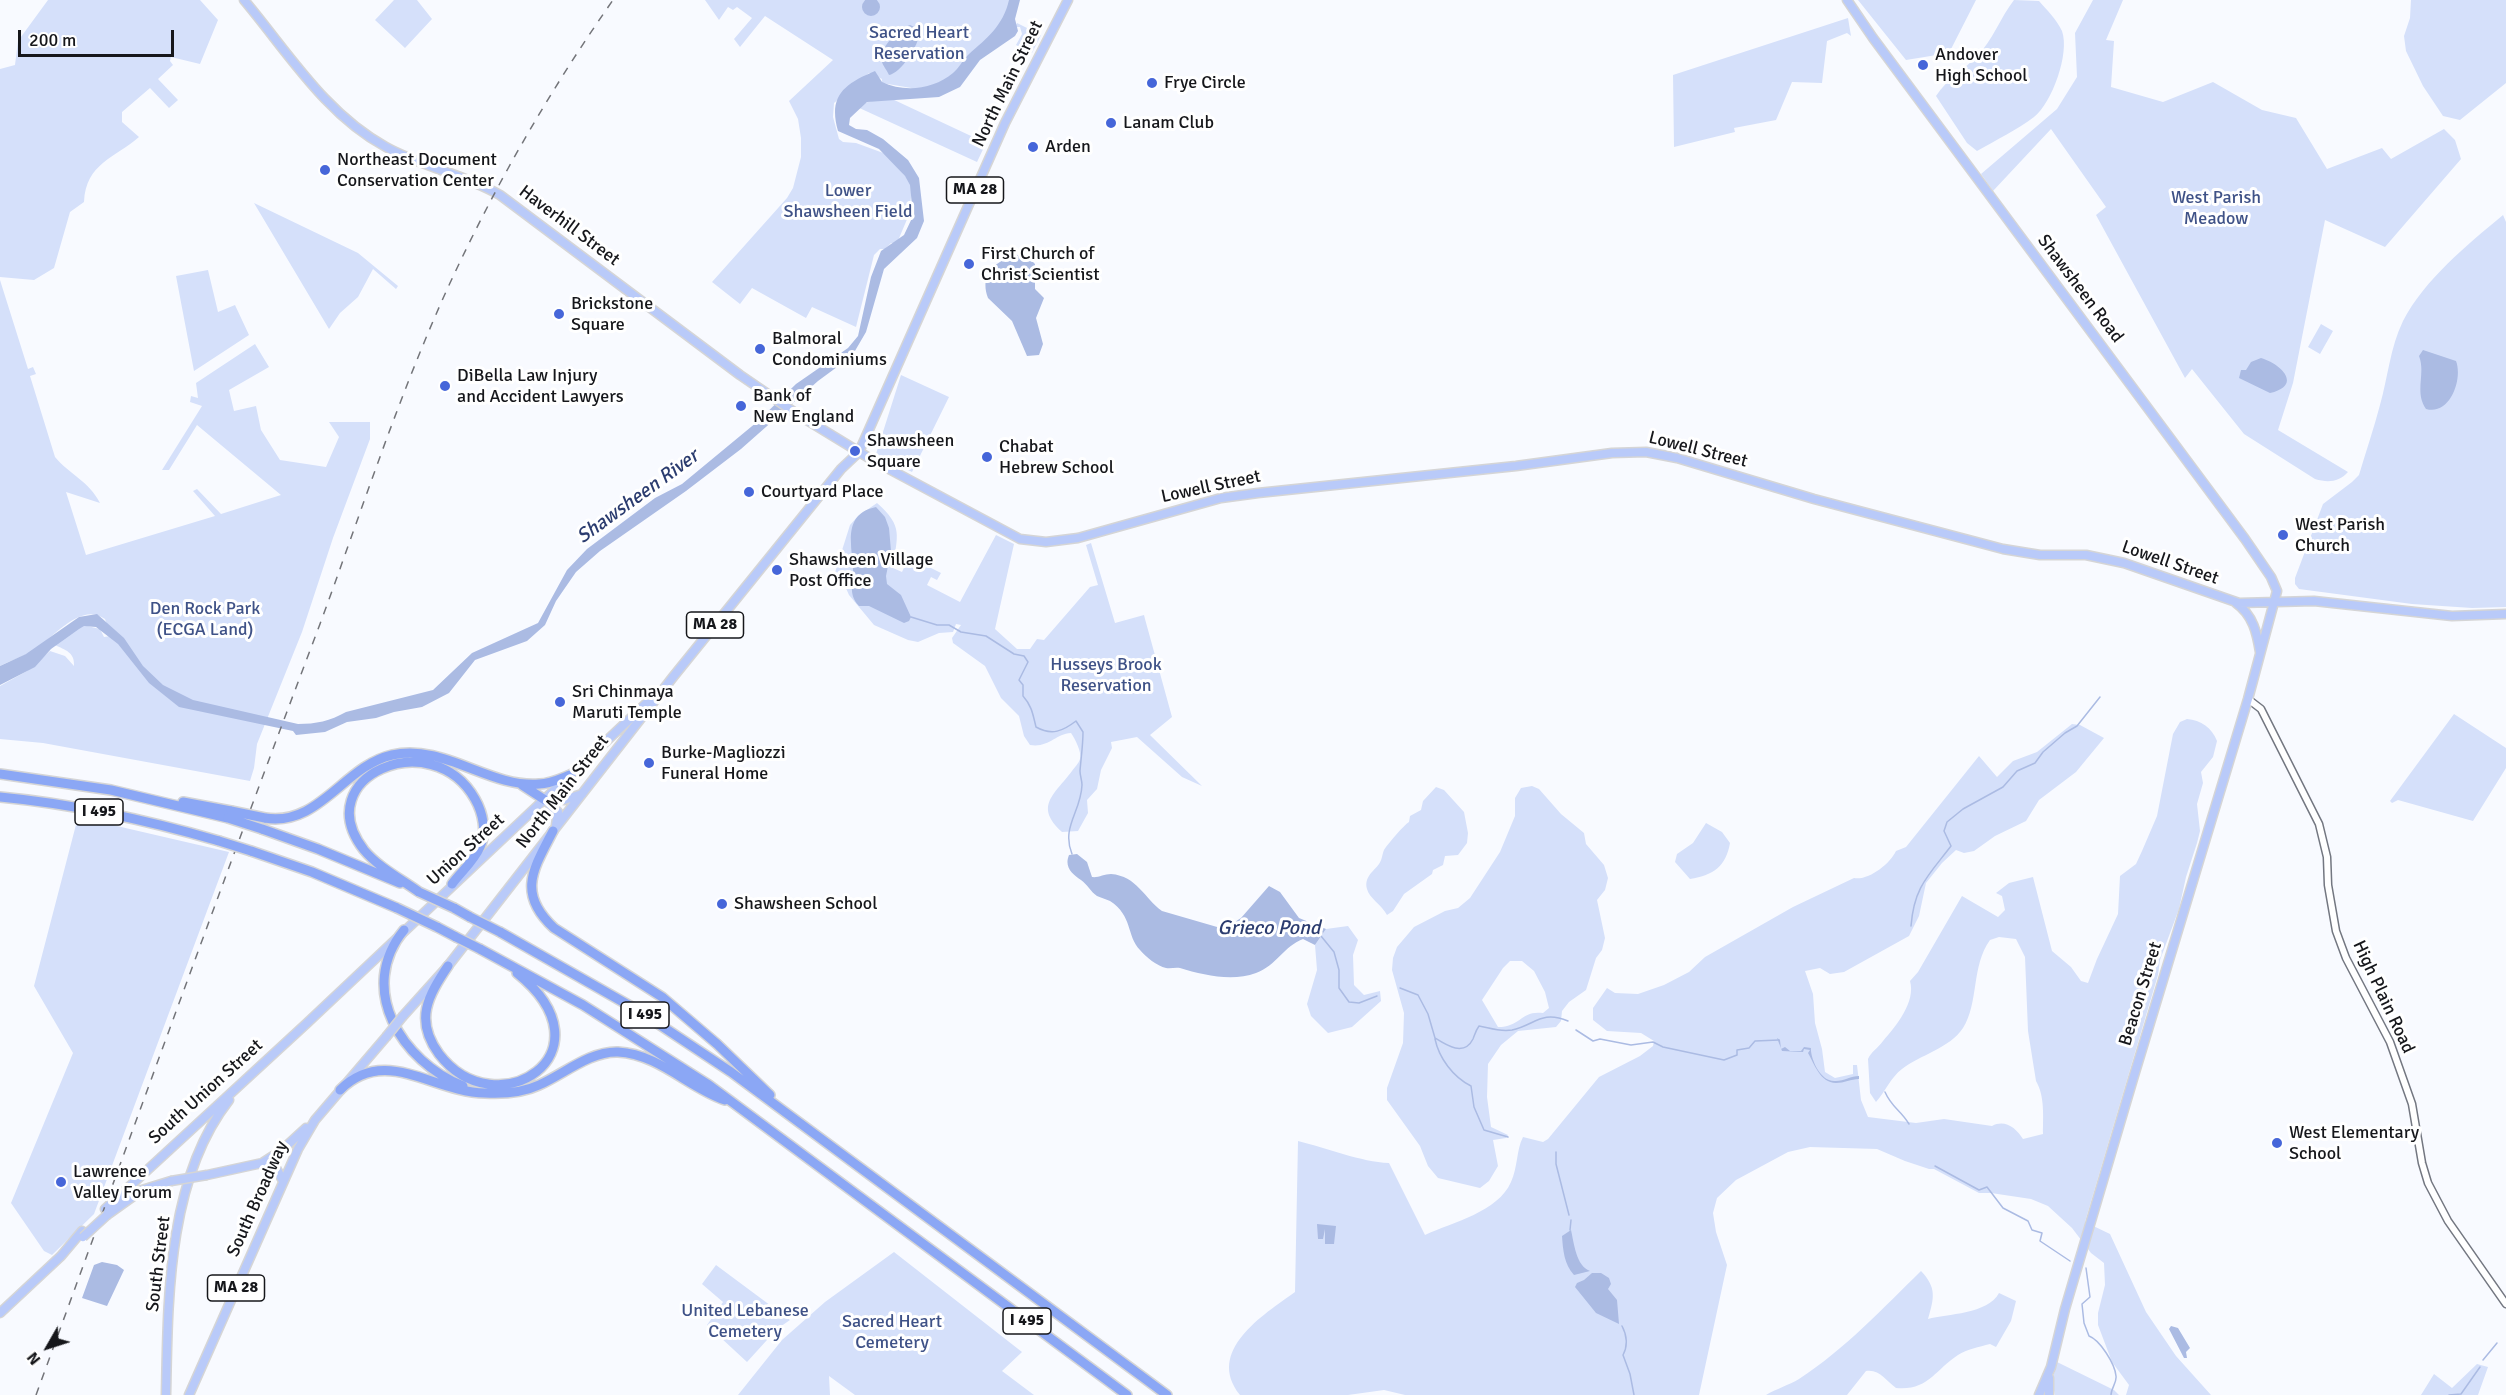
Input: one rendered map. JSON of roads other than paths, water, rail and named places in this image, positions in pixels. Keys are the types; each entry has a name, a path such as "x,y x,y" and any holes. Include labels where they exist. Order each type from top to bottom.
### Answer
{"highway":[{"path":"230,814 285,819 304,813 367,766 398,754 431,756 518,783 545,800"},
{"path":"419,892 367,853 358,841 351,821 351,801 359,785 375,771 394,764 420,762 444,769 464,783 477,802 483,818 482,842 474,858 452,884"},
{"name":"I 495","path":"0,774 73,783 165,802 195,803 230,814 262,829 347,860 470,916 639,1011 731,1072 1167,1395"},
{"path":"518,783 548,783 570,775"},
{"name":"I 495","path":"0,797 85,809 171,827 251,851 332,880 397,908 501,960 584,1005 736,1104 1127,1395"},
{"path":"553,831 535,864 532,877 533,897 543,916 560,931 644,985 678,1010 766,1090 783,1110"},
{"path":"404,930 392,949 385,982 387,1005 400,1035 415,1056 443,1077 462,1086 494,1093"},
{"path":"448,966 430,993 426,1010 427,1028 434,1045 444,1060 463,1075 495,1084 512,1083 528,1078 546,1062 555,1041 555,1027 552,1014 542,996 501,960"},
{"path":"340,1090 364,1073 383,1069 459,1090 515,1092 538,1086 598,1055 617,1052 647,1059 713,1096 736,1104"}],"main road":[{"name":"Haverhill Street","path":"244,0 328,102 357,128 387,148 477,183 512,202 776,400 859,452"},
{"name":"North Main Street","path":"340,1090 448,966 673,677 841,469 859,452 1005,123 1068,0"},
{"name":"Shawsheen Road","path":"1847,0 1872,38 2257,556 2275,583 2277,591 2275,602"},
{"name":"Lowell Street","path":"859,452 1020,539 1046,542 1078,538 1221,498 1505,468 1612,453 1646,452 1682,459 1814,499 2003,549 2040,555 2086,555 2124,563 2230,601 2247,603 2314,601 2452,616 2506,614"},
{"path":"2230,601 2243,608 2249,616 2255,629 2261,655"},
{"name":"Beacon Street","path":"2040,1395 2049,1375 2065,1309 2275,602"},
{"name":"Union Street","path":"280,1047 452,884 559,787 673,677"},
{"path":"559,787 558,795 564,800 584,794"},
{"path":"545,800 559,813 553,831"},
{"name":"South Union Street","path":"0,1312 280,1047"},
{"name":"South Street","path":"166,1395 172,1266 185,1195 200,1148 213,1122 244,1081"},
{"name":"South Broadway","path":"189,1395 298,1149 315,1120 340,1090"},
{"path":"106,1212 142,1190 171,1181 262,1163 288,1145 315,1120"},
{"path":"262,1163 276,1168 283,1181"},
{"path":"2049,1375 2049,1395"}],"street":[{"name":"High Plain Road","path":"2248,699 2261,709 2319,824 2327,857 2328,885 2336,931 2346,958 2390,1042 2412,1104 2422,1163 2431,1190 2448,1221 2506,1304"}],"water":[{"path":"871,-2 877,1 880,7 877,13 871,16 865,13 862,7 865,1"},
{"path":"1009,0 1020,0 1015,19 1018,31 1015,36 980,60 960,87 939,97 867,102 850,118 849,125 856,129 867,130 883,139 908,160 919,178 924,221 917,238 884,269 866,332 852,356 818,381 741,449 600,551 576,572 556,601 545,625 527,641 475,660 449,693 422,707 347,722 325,732 296,735 293,731 179,707 149,683 118,644 96,627 84,626 79,629 51,649 35,667 0,685 0,666 26,654 79,617 97,614 124,638 143,666 163,685 193,700 298,724 311,723 329,720 346,712 433,690 472,653 538,623 567,570 587,549 655,498 682,484 757,422 796,384 848,348 858,336 871,277 881,251 904,235 913,216 910,185 905,176 879,149 838,131 835,119 837,100 847,86 875,71 882,82 900,87 919,88 937,83 955,71 993,31 1003,17"},
{"path":"910,25 919,29 918,41 905,63 889,75 882,62 883,51 900,30"},
{"path":"1016,255 1028,257 1035,264 1035,289 1044,298 1036,318 1043,344 1039,355 1027,356 1012,321 988,298 986,290 987,276 991,270 1002,261"},
{"path":"2423,350 2456,361 2458,369 2453,394 2448,402 2434,410 2426,409 2421,396 2419,356"},
{"path":"2261,358 2275,365 2285,375 2287,380 2280,389 2270,393 2239,378 2241,370 2246,370 2251,362"},
{"path":"876,507 885,517 889,528 891,551 886,576 887,584 901,595 911,617 904,623 869,606 859,606 852,593 851,532 858,516"},
{"name":"Grieco Pond","path":"1077,854 1087,862 1092,877 1111,874 1127,879 1140,888 1162,911 1224,929 1241,918 1269,886 1280,892 1299,918 1326,929 1315,945 1303,939 1296,942 1263,970 1247,976 1227,977 1180,968 1166,968 1152,961 1140,950 1126,919 1117,907 1110,901 1097,896 1072,873 1068,867 1069,855"},
{"path":"1785,1047 1790,1051 1801,1051 1804,1047 1811,1048 1817,1069 1830,1081 1859,1076 1859,1079 1839,1083 1830,1082 1826,1080 1818,1072 1808,1053 1810,1050 1804,1049 1803,1052 1782,1051 1781,1049"},
{"path":"1317,1224 1336,1226 1334,1244 1325,1244 1325,1229 1323,1239 1318,1239"},
{"path":"1571,1230 1579,1259 1590,1271 1574,1275 1566,1262 1562,1236"},
{"path":"102,1262 117,1265 124,1270 107,1306 82,1298 94,1265"},
{"path":"1592,1273 1601,1273 1609,1278 1611,1284 1608,1289 1617,1300 1619,1324 1596,1313 1575,1287 1577,1283"},
{"path":"2171,1326 2178,1328 2190,1348 2186,1352 2187,1358 2184,1358 2169,1329"}],"waterway":[{"path":"911,617 937,625 949,625 961,632 986,636 1014,654 1024,656 1028,662 1019,680 1023,685 1023,696 1030,707 1036,727 1052,732 1076,721 1083,732 1080,771 1082,785 1070,827 1069,844 1072,854"},
{"path":"1911,926 1919,891 1951,846 1944,831 1947,822 1963,809 2003,787 2017,771 2035,763 2043,752 2077,726 2100,697"},
{"path":"1321,936 1334,952 1339,970 1339,988 1349,1002 1359,1003 1377,996"},
{"path":"1400,988 1418,995 1428,1014 1435,1038 1455,1048 1469,1044 1479,1026 1512,1030 1544,1018 1551,1017 1568,1021"},
{"path":"1576,1030 1593,1041 1600,1039 1631,1045 1653,1042 1663,1047 1724,1060 1737,1055 1737,1050 1749,1048 1755,1041 1779,1040"},
{"path":"1435,1039 1448,1066 1458,1078 1471,1086 1474,1107 1484,1130 1508,1137"},
{"path":"1885,1092 1890,1102 1909,1124"},
{"path":"1556,1152 1556,1164 1569,1215"},
{"path":"1935,1166 1979,1190 1987,1187 2003,1208 2028,1221 2032,1230 2042,1233 2040,1241 2070,1261"},
{"path":"1570,1230 1571,1220"},
{"path":"2086,1268 2090,1297 2082,1304 2084,1323 2089,1336 2102,1347 2113,1365 2116,1379 2111,1395"},
{"path":"1622,1326 1626,1340 1623,1355 1634,1395"},
{"path":"2483,1360 2497,1343"},
{"path":"2449,1395 2461,1394 2480,1367"}],"railway":[{"path":"36,1395 382,452 431,325 468,246 525,138 567,68 613,0"}],"place":[{"name":"Andover High School","path":"1923,65"},
{"name":"Frye Circle","path":"1152,83"},
{"name":"Lanam Club","path":"1111,123"},
{"name":"Arden","path":"1033,147"},
{"name":"Northeast Document Conservation Center","path":"325,170"},
{"name":"First Church of Christ Scientist","path":"969,264"},
{"name":"Brickstone Square","path":"559,314"},
{"name":"Balmoral Condominiums","path":"760,349"},
{"name":"DiBella Law Injury and Accident Lawyers","path":"445,386"},
{"name":"Bank of New England","path":"741,406"},
{"name":"Shawsheen Square","path":"855,451"},
{"name":"Chabat Hebrew School","path":"987,457"},
{"name":"Courtyard Place","path":"749,492"},
{"name":"West Parish Church","path":"2283,535"},
{"name":"Shawsheen Village Post Office","path":"777,570"},
{"name":"Sri Chinmaya Maruti Temple","path":"560,702"},
{"name":"Burke-Magliozzi Funeral Home","path":"649,763"},
{"name":"Shawsheen School","path":"722,904"},
{"name":"West Elementary School","path":"2277,1143"},
{"name":"Lawrence Valley Forum","path":"61,1182"}],"park label":[{"name":"Sacred Heart Reservation","path":"919,43"},
{"name":"Lower Shawsheen Field","path":"848,201"},
{"name":"West Parish Meadow","path":"2216,208"},
{"name":"Den Rock Park (ECGA Land)","path":"205,619"},
{"name":"Husseys Brook Reservation","path":"1106,675"},
{"name":"United Lebanese Cemetery","path":"745,1321"},
{"name":"Sacred Heart Cemetery","path":"892,1332"}],"water label":[{"name":"Shawsheen River","path":"638,497"}]}
